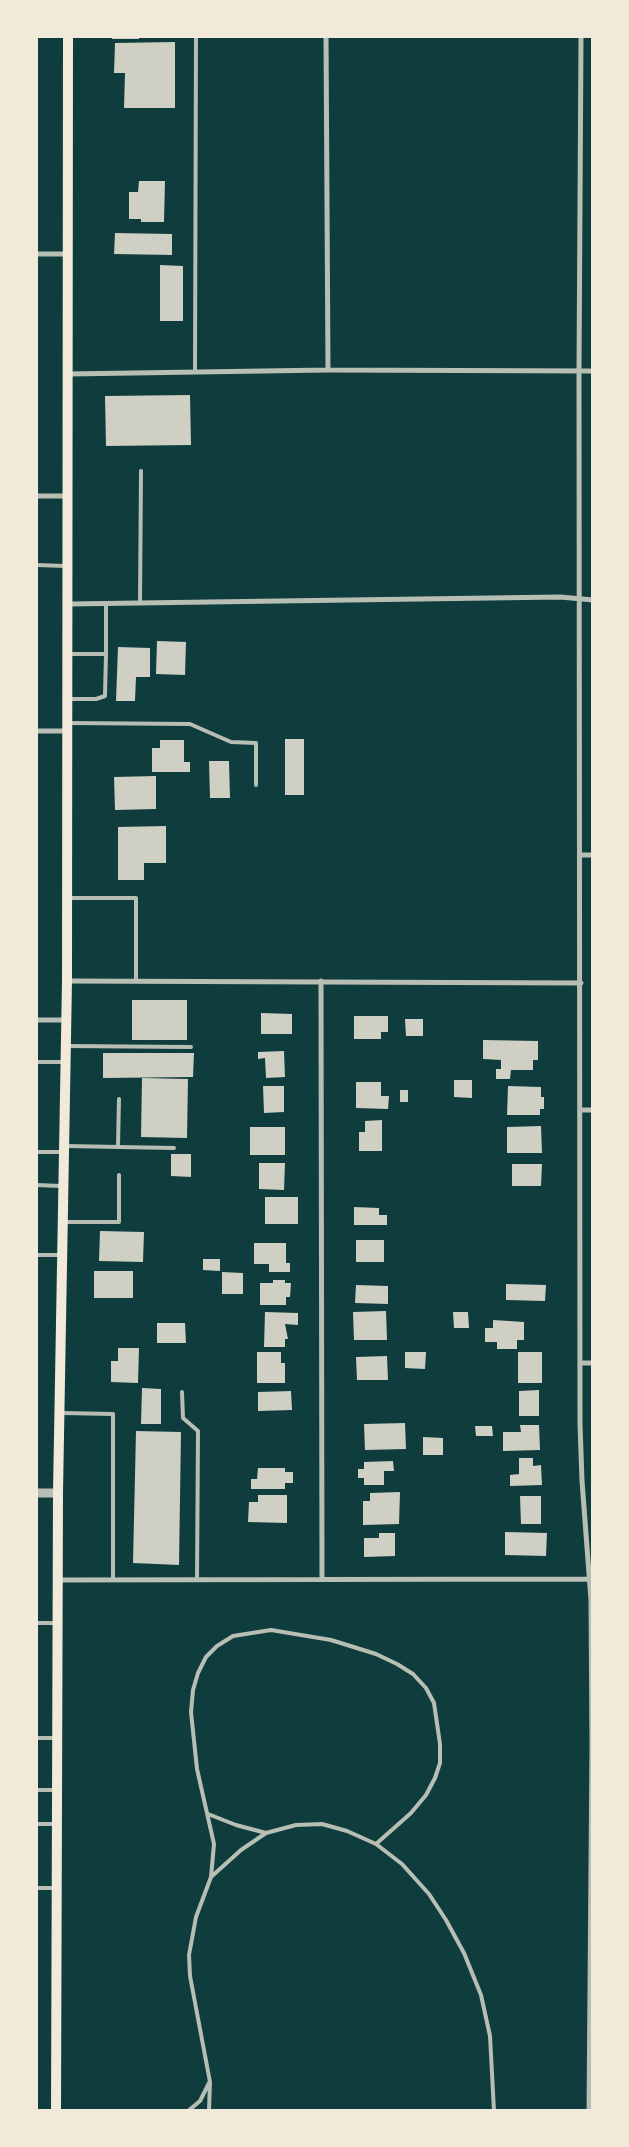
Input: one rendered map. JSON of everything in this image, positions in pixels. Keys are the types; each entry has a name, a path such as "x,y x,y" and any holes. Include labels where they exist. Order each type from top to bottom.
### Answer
{"main road":[{"path":"56,2111 57,1580 67,981 68,36"}],"street":[{"path":"326,36 328,370"},
{"path":"581,36 580,1424 582,1481 590,1579 593,1744 589,2111"},
{"path":"36,254 68,254"},
{"path":"68,374 328,370 593,372"},
{"path":"36,496 67,496"},
{"path":"68,604 560,597 593,600"},
{"path":"36,731 68,727"},
{"path":"581,855 593,855"},
{"path":"67,981 581,983"},
{"path":"321,981 322,1579"},
{"path":"36,1020 66,1020"},
{"path":"581,1110 593,1110"},
{"path":"581,1363 593,1363"},
{"path":"36,1493 58,1493"},
{"path":"57,1580 590,1579"}],"lane":[{"path":"195,371 196,36"},
{"path":"140,603 142,471"},
{"path":"36,565 68,566"},
{"path":"68,699 96,699 105,696 106,604"},
{"path":"68,654 106,654"},
{"path":"68,727 190,724 231,742 256,743 256,785"},
{"path":"67,898 136,898 136,981"},
{"path":"66,1046 191,1047"},
{"path":"36,1062 65,1062"},
{"path":"118,1146 119,1099"},
{"path":"36,1152 118,1146 174,1148"},
{"path":"62,1222 119,1222 119,1175"},
{"path":"36,1185 63,1186"},
{"path":"36,1255 62,1255"},
{"path":"182,1392 183,1418 198,1431 197,1579"},
{"path":"59,1413 113,1414 112,1580"},
{"path":"36,1623 57,1623"},
{"path":"210,2111 210,2082 190,1976 190,1955 196,1917 211,1877 214,1844 197,1769 191,1712 193,1690 198,1673 206,1657 217,1646 233,1636 271,1630 331,1640 376,1654 396,1664 413,1674 426,1688 434,1703 438,1723 440,1763 426,1795 411,1813 376,1844"},
{"path":"36,1738 57,1738"},
{"path":"36,1790 57,1790"},
{"path":"208,1814 236,1825 266,1833"},
{"path":"36,1824 57,1824"},
{"path":"211,1877 241,1850 266,1833 296,1825 322,1824 347,1831 376,1844 402,1864 429,1894 464,1953 481,1995 490,2036 494,2111"},
{"path":"36,1888 57,1888"},
{"path":"188,2111 200,2101 210,2082"}],"building":[{"path":"112,36 139,36 139,39 112,39"},
{"path":"175,42 175,108 124,108 125,73 114,73 115,43"},
{"path":"139,181 165,181 164,222 141,222 141,219 129,219 129,192 138,192"},
{"path":"115,233 172,234 172,255 114,254"},
{"path":"160,265 183,266 183,321 160,321"},
{"path":"190,395 191,445 106,446 105,396"},
{"path":"157,641 186,642 185,675 156,674"},
{"path":"118,647 150,648 150,677 136,677 135,701 116,701"},
{"path":"285,739 304,739 304,795 285,795"},
{"path":"160,740 184,740 184,762 190,762 190,772 152,772 152,748 160,748"},
{"path":"209,761 229,761 230,798 210,798"},
{"path":"156,776 156,809 115,810 114,777"},
{"path":"166,826 166,863 144,863 144,880 118,880 118,827"},
{"path":"132,1000 187,1000 187,1040 132,1040"},
{"path":"261,1013 292,1014 292,1034 261,1034"},
{"path":"354,1016 388,1016 388,1032 381,1032 381,1039 354,1039"},
{"path":"405,1019 423,1019 423,1036 406,1036"},
{"path":"483,1040 538,1041 538,1060 533,1060 533,1070 511,1070 510,1079 496,1079 496,1069 501,1069 501,1060 483,1059"},
{"path":"284,1051 285,1077 266,1078 265,1058 258,1059 258,1052"},
{"path":"103,1053 194,1053 193,1077 103,1078"},
{"path":"142,1078 188,1079 187,1138 141,1137"},
{"path":"454,1080 472,1080 472,1098 454,1097"},
{"path":"356,1082 381,1082 381,1096 389,1096 388,1109 356,1108"},
{"path":"263,1086 284,1086 284,1112 264,1113"},
{"path":"508,1086 541,1087 541,1097 544,1097 544,1109 540,1109 540,1115 507,1115"},
{"path":"400,1090 408,1090 408,1102 400,1102"},
{"path":"382,1120 382,1151 359,1151 359,1132 365,1132 365,1121"},
{"path":"541,1126 542,1153 507,1153 507,1127"},
{"path":"250,1127 285,1127 285,1155 250,1155"},
{"path":"171,1154 191,1154 191,1177 171,1176"},
{"path":"259,1163 285,1163 284,1190 259,1189"},
{"path":"512,1164 542,1164 541,1186 512,1186"},
{"path":"265,1197 298,1197 298,1224 265,1224"},
{"path":"354,1207 379,1208 379,1215 387,1215 387,1225 354,1225"},
{"path":"100,1231 144,1232 143,1262 99,1261"},
{"path":"356,1240 384,1240 384,1262 356,1262"},
{"path":"254,1243 286,1243 286,1263 290,1263 290,1272 269,1272 269,1264 254,1264"},
{"path":"203,1259 220,1259 220,1271 203,1270"},
{"path":"94,1271 133,1271 133,1298 94,1298"},
{"path":"222,1272 243,1273 243,1294 222,1294"},
{"path":"273,1280 285,1280 285,1283 291,1283 290,1297 286,1297 286,1305 260,1305 260,1283 273,1283"},
{"path":"506,1284 546,1285 545,1301 506,1300"},
{"path":"356,1285 388,1286 388,1304 355,1303"},
{"path":"386,1311 387,1340 354,1340 353,1312"},
{"path":"265,1312 298,1313 298,1325 285,1324 288,1339 285,1339 285,1347 264,1347"},
{"path":"453,1312 468,1312 469,1328 454,1328"},
{"path":"493,1320 524,1322 524,1340 517,1340 517,1349 497,1349 497,1342 485,1342 485,1328 493,1328"},
{"path":"157,1323 185,1323 186,1343 157,1343"},
{"path":"118,1348 139,1348 138,1383 111,1382 111,1361 118,1361"},
{"path":"257,1352 281,1352 281,1363 285,1363 285,1383 257,1383"},
{"path":"405,1352 426,1352 425,1369 405,1368"},
{"path":"518,1352 542,1352 542,1383 518,1383"},
{"path":"387,1356 388,1380 357,1380 356,1357"},
{"path":"142,1388 161,1389 161,1424 141,1424"},
{"path":"539,1390 539,1416 519,1416 519,1391"},
{"path":"291,1391 292,1410 258,1411 258,1392"},
{"path":"405,1423 406,1449 365,1450 364,1424"},
{"path":"520,1425 539,1425 540,1450 503,1451 503,1432 521,1432"},
{"path":"475,1426 492,1426 493,1436 476,1436"},
{"path":"136,1431 181,1432 179,1565 133,1563"},
{"path":"423,1437 443,1438 443,1455 423,1455"},
{"path":"519,1458 533,1458 533,1466 541,1465 542,1485 510,1486 510,1475 519,1474"},
{"path":"393,1461 394,1471 384,1471 384,1485 364,1485 364,1478 358,1478 358,1469 364,1469 364,1462"},
{"path":"258,1468 285,1468 285,1472 293,1472 293,1483 285,1483 285,1489 251,1489 251,1479 257,1479"},
{"path":"400,1492 399,1524 363,1525 363,1501 370,1501 370,1493"},
{"path":"258,1495 287,1495 287,1523 248,1522 249,1502 258,1502"},
{"path":"520,1496 541,1496 541,1524 521,1524"},
{"path":"505,1532 547,1533 546,1556 505,1555"},
{"path":"379,1533 395,1533 395,1556 364,1557 364,1538 379,1538"}]}
